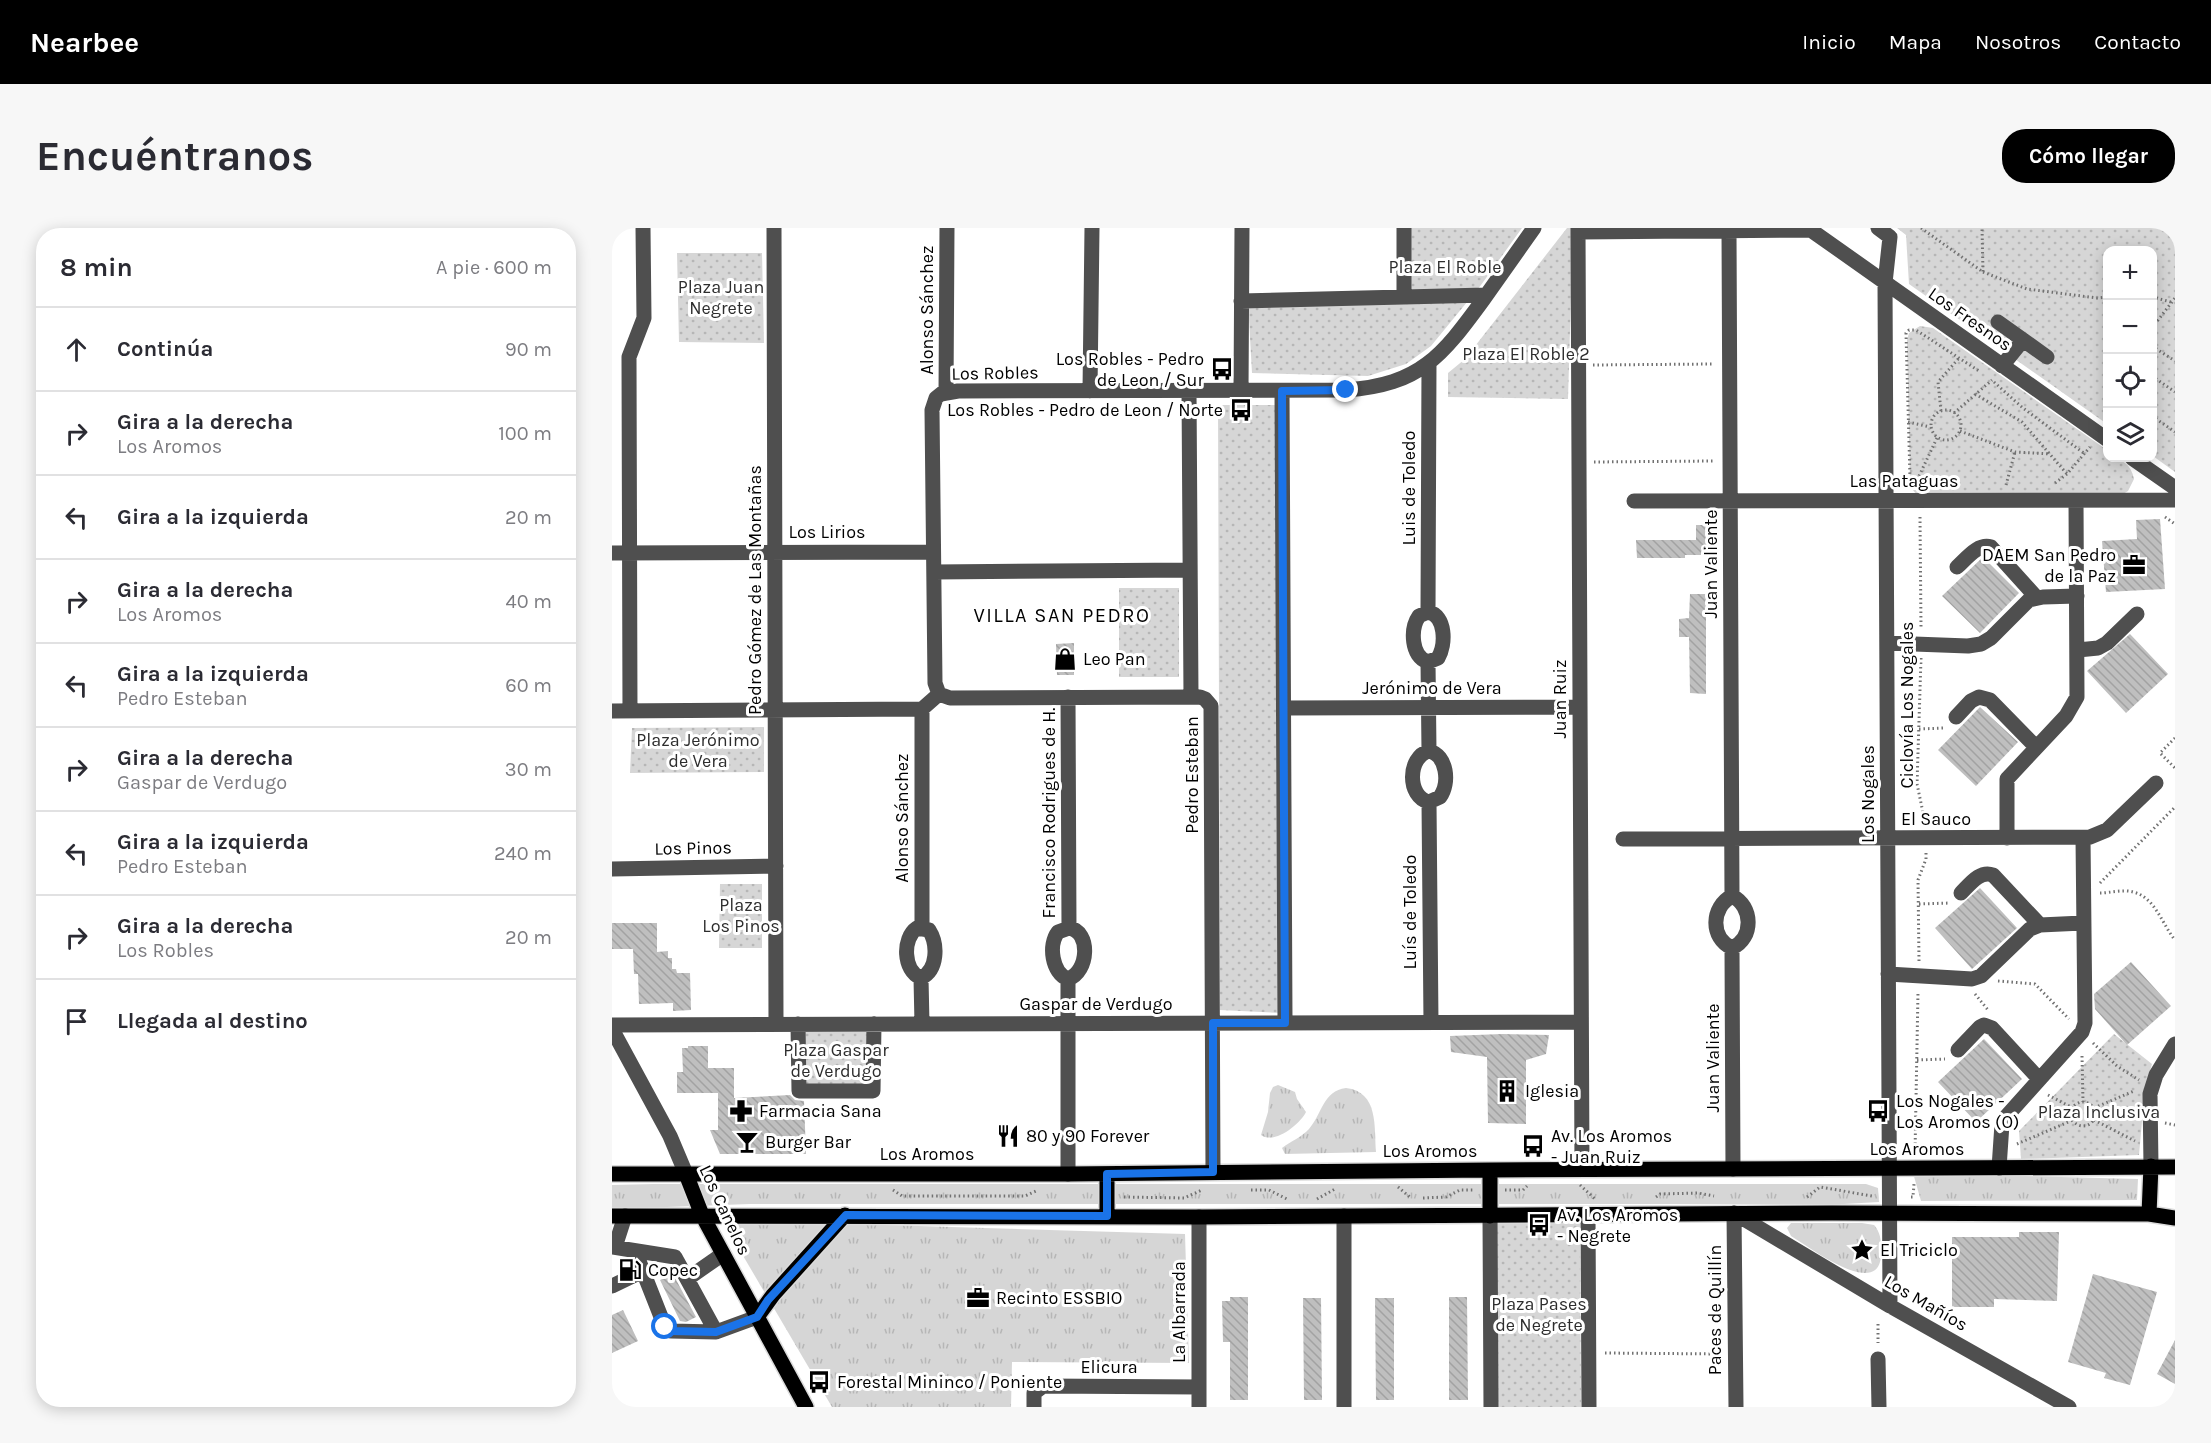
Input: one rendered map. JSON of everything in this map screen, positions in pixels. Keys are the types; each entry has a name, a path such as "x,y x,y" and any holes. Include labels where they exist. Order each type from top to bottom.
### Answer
{"main road":[{"name":"Los Aromos","path":"612,1173 1107,1174 1490,1170 1580,1177 1733,1169 1915,1168 1999,1160 2175,1167"},
{"path":"2149,1214 2151,1166"},
{"path":"1490,1170 1490,1216"},
{"name":"Los Canelos","path":"686,1174 702,1215 806,1407"},
{"path":"1107,1174 1107,1216"},
{"path":"619,1216 1199,1217 1890,1213 2149,1214 2175,1218"},
{"path":"757,1317 768,1300 846,1215"}],"street":[{"path":"630,711 629,357 644,318 643,228"},
{"name":"Pedro Gómez de Las Montañas","path":"774,228 776,1024"},
{"name":"Alonso Sánchez","path":"946,393 947,228"},
{"path":"1090,391 1092,228"},
{"path":"1242,228 1242,391"},
{"path":"1404,228 1404,297"},
{"name":"Los Robles","path":"939,694 935,683 933,552 932,410 936,398 946,393 1362,389 1393,382 1429,363 1448,347 1534,228"},
{"name":"Los Nogales","path":"1878,228 1890,237 1885,283 1890,1306"},
{"name":"Los Fresnos","path":"1578,230 1809,229 2103,437"},
{"name":"Juan Ruiz","path":"1578,230 1580,1177"},
{"name":"Juan Valiente","path":"1729,231 1732,897"},
{"path":"1241,301 1486,295"},
{"path":"1998,322 2047,357"},
{"path":"2002,366 2023,340"},
{"name":"Luis de Toledo","path":"1429,363 1428,612 1419,616 1414,626 1416,654 1428,662 1429,751"},
{"name":"Pedro Esteban","path":"1189,391 1191,697 1205,699 1209,702 1212,711 1213,1172"},
{"path":"1282,391 1285,1023"},
{"path":"2138,462 2175,488"},
{"name":"Las Pataguas","path":"1634,501 1886,501 1919,493 2076,501 2175,500"},
{"path":"2007,838 2007,779 2066,716 2074,704 2078,690 2076,501"},
{"path":"1957,567 1979,547 1985,545 1991,547 2037,598"},
{"name":"Los Lirios","path":"612,552 933,552"},
{"path":"934,572 1190,570"},
{"path":"1887,644 1968,646 1981,644 1991,638 2029,600 2078,596"},
{"path":"1428,612 1437,615 1440,619 1442,648 1438,657 1428,662"},
{"path":"2078,650 2098,648 2107,643 2137,614"},
{"path":"612,711 922,709 939,694 950,698 1191,697"},
{"path":"1956,717 1971,700 1979,697 1990,700 2036,747"},
{"name":"Francisco Rodrigues de H.","path":"1068,698 1069,928"},
{"name":"Jerónimo de Vera","path":"1284,708 1580,707"},
{"name":"Alonso Sánchez","path":"922,709 922,928"},
{"path":"1429,751 1438,754 1444,762 1444,788 1440,797 1429,802 1420,798 1414,789 1414,773 1419,755 1429,751"},
{"name":"El Sauco","path":"1623,839 2083,838 2107,830 2156,783"},
{"name":"Luís de Toledo","path":"1429,802 1431,1022"},
{"path":"1999,1160 2004,1119 2082,1032 2085,1023 2083,838"},
{"name":"Los Pinos","path":"612,870 776,866"},
{"path":"1960,892 1981,874 1993,875 2040,925"},
{"path":"1732,897 1743,903 1748,927 1743,941 1732,948 1718,937 1716,923 1721,905 1732,897"},
{"path":"1888,974 1972,979 2030,930 2040,925 2083,923"},
{"path":"922,928 929,930 933,936 934,964 931,971 921,978 916,976 909,967 907,942 910,933 922,928"},
{"name":"Francisco Rodrigues de H.","path":"1069,928 1082,936 1084,962 1079,973 1068,979 1058,973 1055,968 1054,942 1058,932 1069,928"},
{"name":"Juan Valiente","path":"1732,948 1733,1169"},
{"path":"921,978 922,1024"},
{"name":"Francisco Rodrigues de H.","path":"1068,979 1068,1174"},
{"name":"Gaspar de Verdugo","path":"612,1027 776,1024 1581,1022"},
{"path":"798,1024 799,1091 873,1091 874,1024"},
{"path":"1958,1050 1980,1027 1984,1025 1992,1028 2036,1083"},
{"name":"Los Canelos","path":"612,1027 670,1136 686,1174"},
{"path":"2151,1166 2150,1094 2152,1084 2175,1044"},
{"name":"Los Mañíos","path":"1734,1213 1890,1306 2068,1407"},
{"name":"Paces de Quillín","path":"1734,1213 1736,1407"},
{"path":"1588,1215 1588,1407"},
{"path":"619,1216 614,1247 675,1257 716,1332"},
{"path":"1344,1216 1344,1407"},
{"path":"1490,1216 1491,1407"},
{"name":"La Albarrada","path":"1199,1217 1199,1407"},
{"path":"635,1251 665,1327 671,1331 716,1332 757,1317"},
{"path":"687,1279 723,1254"},
{"path":"612,1286 643,1271"},
{"path":"1878,1359 1879,1407"},
{"name":"Elicura","path":"1034,1407 1034,1393 1043,1386 1199,1388"}],"path":[{"path":"1922,228 1983,272 2027,289 2103,297"},
{"path":"1982,228 1983,272"},
{"path":"2157,298 2172,303"},
{"path":"2157,322 2175,298"},
{"path":"1919,493 1910,478 1906,333 1909,330 1916,330 1992,380 2023,408 2085,454"},
{"path":"2157,349 2175,361"},
{"path":"1941,411 1938,382 1959,358"},
{"path":"1578,365 1730,364"},
{"path":"2157,379 2175,392"},
{"path":"1954,413 1992,380"},
{"path":"1975,394 2022,422 2067,474"},
{"path":"1941,411 1954,413 1961,424 1960,431 1950,440 1937,438 1930,427 1931,420 1941,411"},
{"path":"2157,419 2175,432"},
{"path":"1908,422 1930,427"},
{"path":"1960,431 2015,452 2050,454"},
{"path":"1919,493 1919,476 1937,438"},
{"path":"2053,484 2067,474 2103,439"},
{"path":"2015,452 2006,484 2017,484"},
{"path":"1578,462 1730,461"},
{"name":"Ciclovía Los Nogales","path":"1890,1196 1913,1197 1915,1168 1918,880 1926,859 1924,818 1917,784 1921,645 1919,493"},
{"path":"2175,738 2160,753 2175,768"},
{"path":"2175,807 2101,881 2097,894 2131,891 2143,896 2154,907 2166,930 2175,940"},
{"path":"1919,904 1952,903 1960,892"},
{"path":"1984,1025 1989,1019 1988,1009 1970,988 1972,979 2035,984 2117,1066 2138,1080 2152,1084"},
{"path":"2082,1032 2084,1102"},
{"path":"1917,1060 1952,1059 1958,1050"},
{"path":"2036,1083 2073,1108"},
{"path":"2094,1108 2152,1084"},
{"path":"2084,1102 2090,1103 2096,1114 2090,1125 2077,1125 2071,1114 2077,1103 2084,1102"},
{"path":"1999,1160 2073,1120"},
{"path":"2094,1120 2150,1149"},
{"path":"1580,1177 1597,1200"},
{"path":"1395,1184 1409,1198 1446,1197 1460,1190 1523,1190 1530,1183"},
{"path":"885,1185 902,1196 1025,1196 1043,1187"},
{"path":"1805,1198 1820,1187 1872,1196 1890,1196"},
{"path":"1308,1199 1320,1199 1336,1188"},
{"path":"1107,1197 1184,1198 1202,1190"},
{"path":"1247,1190 1269,1190 1284,1199 1296,1199"},
{"path":"1653,1201 1660,1194 1698,1193 1716,1196"},
{"path":"1588,1353 1735,1354"}],"green space":[{"name":"Plaza El Roble","path":"1407,228 1522,228 1481,285 1431,346 1406,364 1368,376 1252,373 1248,302 1404,303"},
{"name":"Plaza El Roble 2","path":"1567,228 1573,228 1568,399 1448,397 1448,373 1465,359"},
{"path":"1897,228 2175,228 2175,472 2157,459 2157,246 2103,246 2103,421 1909,284 1906,235"},
{"name":"Plaza Juan Negrete","path":"677,253 762,253 764,343 679,342"},
{"path":"1920,326 1933,328 2103,447 2103,462 2125,463 2131,469 2134,479 2128,491 2123,494 1916,494 1910,486 1907,340 1909,333"},
{"path":"1218,405 1275,405 1281,1013 1220,1010"},
{"path":"1119,588 1179,588 1179,677 1119,677"},
{"name":"Plaza Jerónimo de Vera","path":"764,727 764,772 630,773 632,728"},
{"name":"Plaza Los Pinos","path":"720,884 762,884 762,948 719,948"},
{"name":"Plaza Gaspar de Verdugo","path":"800,1032 872,1032 872,1089 800,1090"},
{"name":"Plaza Inclusiva","path":"2114,1034 2152,1064 2145,1088 2139,1155 2021,1159 2019,1131"},
{"path":"1278,1085 1295,1092 1306,1112 1286,1132 1267,1137 1261,1135 1268,1112 1270,1093 1273,1087"},
{"path":"1346,1088 1357,1091 1369,1103 1373,1112 1376,1152 1285,1154 1282,1148 1309,1129 1328,1098 1338,1090"},
{"path":"1913,1173 2138,1179 2137,1200 1921,1201"},
{"path":"1866,1184 1878,1188 1879,1202 1844,1204 750,1204 612,1209 612,1185"},
{"name":"Recinto ESSBIO","path":"722,1220 1185,1234 1189,1363 1012,1362 1011,1407 832,1407"},
{"name":"Plaza Pases de Negrete","path":"1497,1221 1580,1221 1581,1407 1498,1407"},
{"path":"1791,1223 1874,1225 1881,1243 1881,1256 1877,1268 1868,1273 1856,1272 1841,1266 1791,1236 1787,1228"}],"building":[{"name":"DAEM San Pedro de la Paz","path":"2160,519 2165,589 2106,592 2102,541 2137,539 2136,520"},
{"path":"1696,525 1711,525 1711,555 1685,555 1685,558 1637,558 1636,540 1696,540"},
{"path":"1983,557 2019,593 1980,633 1942,596"},
{"path":"1690,594 1706,594 1706,694 1690,693 1689,637 1679,637 1679,619 1689,618"},
{"path":"2130,634 2168,674 2126,713 2087,671"},
{"name":"Leo Pan","path":"1074,643 1074,675 1057,675 1056,644"},
{"path":"1980,707 2018,742 1976,786 1938,750"},
{"path":"1980,888 2017,928 1972,969 1935,928"},
{"path":"612,923 657,923 657,952 668,951 668,958 672,958 672,969 676,969 677,973 690,973 691,1010 673,1011 673,1003 639,1004 638,974 634,974 633,949 612,949"},
{"path":"2131,962 2171,1006 2127,1045 2095,1009 2094,994"},
{"name":"Iglesia","path":"1549,1035 1546,1054 1526,1060 1526,1124 1488,1123 1487,1057 1451,1052 1450,1036"},
{"path":"1984,1039 2022,1079 1976,1122 1938,1082"},
{"path":"688,1046 708,1046 708,1068 734,1068 734,1098 790,1095 795,1100 804,1101 806,1154 720,1154 710,1130 718,1130 718,1093 677,1093 677,1072 683,1072 682,1048 688,1048"},
{"path":"2019,1232 2059,1232 2057,1301 1994,1299 1994,1307 1952,1307 1952,1237 2019,1237"},
{"path":"673,1274 696,1317 686,1322 680,1321 660,1280"},
{"path":"2093,1274 2157,1292 2130,1385 2104,1378 2106,1373 2068,1362"},
{"path":"1230,1297 1248,1297 1248,1400 1230,1400 1230,1342 1223,1342 1222,1301 1230,1301"},
{"path":"1449,1297 1467,1297 1468,1400 1449,1400"},
{"path":"1303,1298 1321,1298 1322,1400 1304,1400"},
{"path":"1375,1298 1394,1298 1394,1400 1376,1400"},
{"path":"623,1310 638,1341 612,1353 612,1315"},
{"path":"2175,1340 2175,1384 2157,1374"}],"place":[{"name":"Los Robles - Pedro de Leon / Sur","path":"1222,369"},
{"name":"Los Robles - Pedro de Leon / Norte","path":"1241,410"},
{"name":"DAEM San Pedro de la Paz","path":"2134,565"},
{"name":"Leo Pan","path":"1065,659"},
{"name":"Iglesia","path":"1507,1091"},
{"name":"Farmacia Sana","path":"741,1111"},
{"name":"Los Nogales - Los Aromos (O)","path":"1878,1111"},
{"name":"80 y 90 Forever","path":"1008,1136"},
{"name":"Burger Bar","path":"747,1142"},
{"name":"Av. Los Aromos - Juan Ruiz","path":"1533,1146"},
{"name":"Av. Los Aromos - Negrete","path":"1539,1225"},
{"name":"El Triciclo","path":"1862,1250"},
{"name":"Copec","path":"630,1270"},
{"name":"Recinto ESSBIO","path":"978,1298"},
{"name":"Forestal Mininco / Poniente","path":"819,1382"}],"district":[{"name":"VILLA SAN PEDRO","path":"1062,615"}],"route":[{"path":"665,1327 671,1331 716,1332 757,1317 768,1300 846,1215 1107,1216 1107,1174 1213,1172 1213,1023 1285,1023 1282,391 1346,390"}]}
